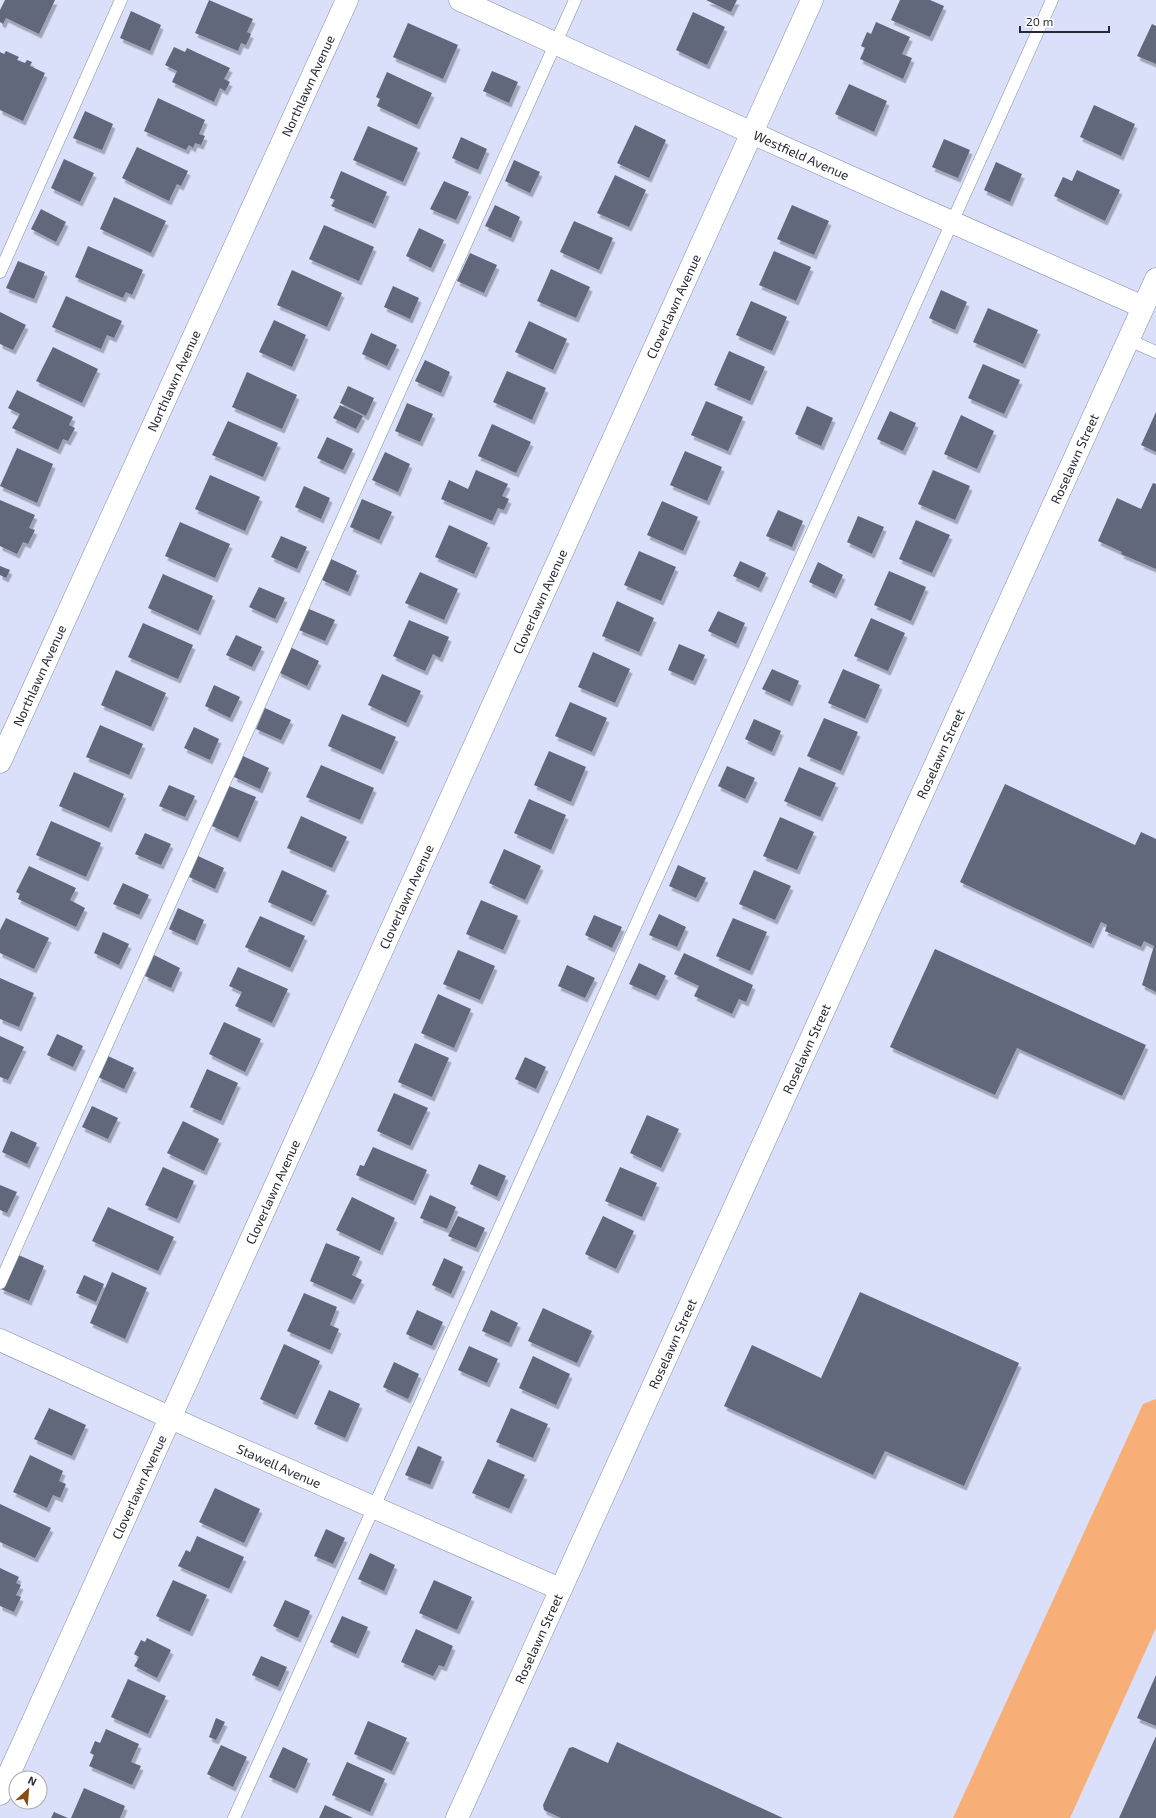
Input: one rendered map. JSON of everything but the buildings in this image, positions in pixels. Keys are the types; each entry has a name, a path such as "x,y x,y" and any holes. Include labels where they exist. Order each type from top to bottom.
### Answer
{"street":[{"name":"Northlawn Avenue","path":"0,762 347,0"},
{"name":"Westfield Avenue","path":"460,0 952,223 1143,307"},
{"name":"Cloverlawn Avenue","path":"0,1794 172,1418 812,0"},
{"name":"Roselawn Street","path":"457,1818 1156,279"},
{"name":"Stawell Avenue","path":"0,1340 172,1418 560,1589"}],"lane":[{"path":"0,272 121,0"},
{"path":"0,1283 575,0"},
{"path":"234,1818 1052,0"},
{"path":"1128,340 1156,352"}],"shaded area":[{"path":"1156,1399 1156,1628 1070,1818 953,1818 1143,1404"}]}
